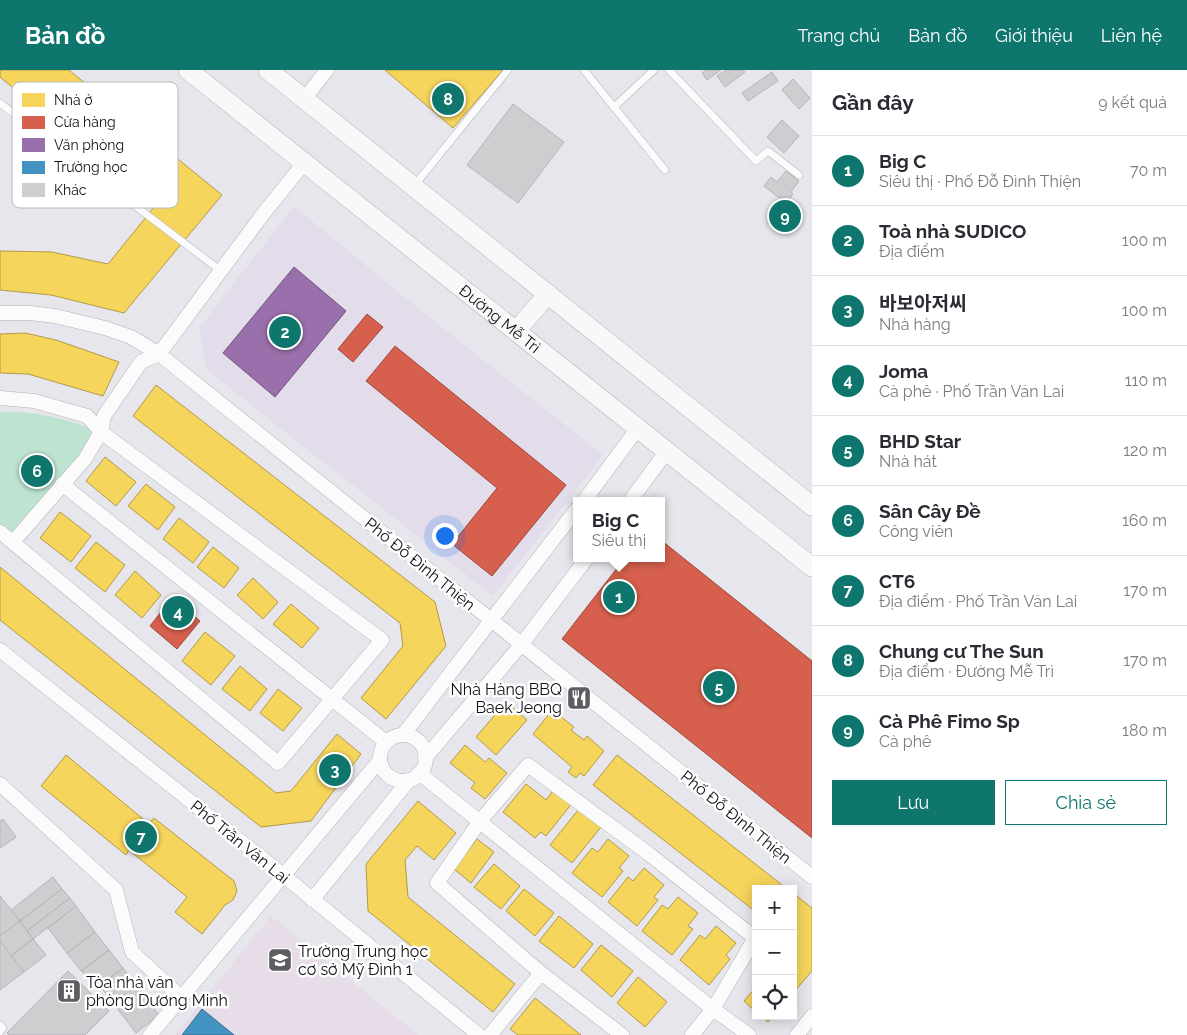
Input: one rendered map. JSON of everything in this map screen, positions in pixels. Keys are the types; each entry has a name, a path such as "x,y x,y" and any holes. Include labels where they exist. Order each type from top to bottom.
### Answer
{"main road":[{"name":"Đường Mễ Trì","path":"188,70 812,566"},
{"path":"268,70 812,506"},
{"path":"516,331 548,294"}],"street":[{"path":"305,98 327,70"},
{"path":"13,542 85,459 101,432 104,416 141,362 159,354 305,162"},
{"name":"Phố Đỗ Đình Thiện","path":"0,313 46,315 105,328 131,338 159,354 812,877"},
{"path":"0,398 34,401 87,416 101,432 382,640 278,764 0,532"},
{"path":"587,497 638,428"},
{"path":"633,497 667,451"},
{"path":"62,484 386,742"},
{"path":"404,735 573,514"},
{"path":"312,900 424,766 426,758 521,645 584,562"},
{"name":"Phố Trần Văn Lai","path":"0,650 262,858 479,1035"},
{"path":"414,777 401,781 388,776 383,770 380,760 382,749 386,742 392,738 404,735 415,738 424,751 426,758"},
{"path":"150,1035 380,760"},
{"path":"622,1035 541,973 437,883 480,821 528,765 649,854 755,938 713,1009 692,1035"},
{"path":"414,777 480,821 713,1009 749,1035"},
{"path":"0,784 116,890 132,952 182,998"},
{"path":"490,1035 541,973"},
{"path":"797,1035 812,1016"}],"lane":[{"path":"413,187 508,70"},
{"path":"584,70 665,170"},
{"path":"614,107 654,70"},
{"path":"669,70 756,161 768,150 799,175"},
{"path":"0,103 12,112"},
{"path":"138,208 221,271"},
{"path":"0,1025 3,1028 0,1032"}],"shaded area":[{"path":"294,206 409,301 603,455 493,596 207,370 199,328"},
{"name":"Trường Trung học cơ sở Mỹ Đình 1","path":"271,916 418,1035 175,1035"}],"green space":[{"path":"0,412 39,414 101,432 13,542 0,532"}],"building: Nhà ở":[{"path":"0,70 69,70 84,82 12,82 12,87 0,77"},
{"path":"385,70 503,70 453,128"},
{"path":"178,159 222,195 124,313 51,295 0,290 0,251 52,252 108,264 153,208 178,208"},
{"path":"25,333 56,340 119,362 103,396 28,374 0,373 0,334"},
{"path":"156,385 435,602 446,646 386,719 361,698 403,646 400,623 133,416"},
{"path":"105,457 136,482 116,506 86,481"},
{"path":"146,484 175,507 158,530 128,506"},
{"path":"60,512 91,536 71,562 40,538"},
{"path":"179,518 209,542 193,563 163,539"},
{"path":"96,542 125,565 105,592 75,568"},
{"path":"213,547 239,568 224,588 197,567"},
{"path":"0,567 276,793 291,791 337,734 361,754 311,821 261,827 0,620"},
{"path":"135,571 161,595 142,618 115,595"},
{"path":"253,578 278,602 263,619 237,595"},
{"path":"291,604 319,628 302,648 273,624"},
{"path":"205,632 235,656 211,685 182,661"},
{"path":"240,666 267,689 250,711 222,689"},
{"path":"278,689 302,708 283,731 260,713"},
{"path":"506,702 527,720 496,755 476,737"},
{"path":"549,714 556,720 560,716 574,727 571,730 584,740 587,736 604,751 584,776 580,773 576,778 568,772 572,767 533,734"},
{"path":"465,745 485,762 489,758 507,773 485,799 471,788 475,783 450,763"},
{"path":"66,755 149,824 154,818 234,881 237,891 233,900 225,905 202,934 175,912 187,897 129,850 126,855 41,786"},
{"path":"617,755 782,885 752,885 752,909 593,785"},
{"path":"526,784 546,800 555,788 573,802 546,836 541,832 535,838 503,812"},
{"path":"418,801 456,833 434,860 417,846 405,860 408,897 515,984 493,1012 368,911 366,864"},
{"path":"579,809 601,827 572,863 550,845"},
{"path":"477,839 494,852 471,883 454,869"},
{"path":"608,839 629,856 619,868 623,871 602,897 572,873 592,848 598,852"},
{"path":"494,864 520,886 501,909 474,887"},
{"path":"644,868 664,885 654,897 658,900 637,926 608,902 628,877 633,881"},
{"path":"524,889 554,913 535,936 506,911"},
{"path":"797,896 812,908 812,971 797,988"},
{"path":"678,897 698,913 688,926 693,929 672,955 642,931 662,905 668,909"},
{"path":"559,916 593,944 574,968 539,941"},
{"path":"716,926 736,943 726,955 730,959 709,985 680,960 700,935 705,939"},
{"path":"601,945 633,971 612,997 581,970"},
{"path":"638,977 667,1002 645,1027 617,1003"},
{"path":"752,992 752,1008 744,1001"},
{"path":"535,998 581,1035 518,1035 510,1029"}],"building: Cửa hàng":[{"path":"367,314 383,327 353,362 338,349"},
{"path":"395,346 566,485 492,576 452,544 497,488 366,381"},
{"path":"665,543 812,661 812,838 562,639 622,562 665,562"},
{"path":"172,598 200,621 177,649 150,626"}],"building: Văn phòng":[{"path":"294,267 346,311 275,397 223,353"}],"building: Trường học":[{"path":"202,1009 234,1035 182,1035"}],"building: Khác":[{"path":"706,70 721,70 707,80 702,73"},
{"path":"726,70 743,70 745,72 725,87 717,76"},
{"path":"772,72 778,81 748,101 742,93"},
{"path":"793,79 810,98 799,109 782,90"},
{"path":"513,104 564,142 518,203 467,165"},
{"path":"782,120 799,136 784,153 767,137"},
{"path":"786,171 799,181 786,203 764,186 771,177 777,182"},
{"path":"3,819 16,837 0,848 0,821"},
{"path":"53,877 62,889 20,921 11,910"},
{"path":"62,889 70,898 27,931 20,921"},
{"path":"0,896 20,921 0,936"},
{"path":"70,898 76,906 33,939 27,931"},
{"path":"76,906 95,932 67,953 48,928"},
{"path":"20,921 33,939 11,956 0,941 0,936"},
{"path":"95,932 109,950 81,971 67,953"},
{"path":"33,939 46,955 24,972 11,956"},
{"path":"0,941 24,972 0,990"},
{"path":"109,950 123,968 95,989 82,971"},
{"path":"123,968 159,1015 136,1033 100,986"},
{"name":"Tòa nhà văn phòng Dương Minh","path":"68,971 109,1011 85,1035 9,1035 7,1033"}],"place":[{"name":"Chung cư The Sun","path":"448,99"},
{"name":"Cà Phê Fimo Sp","path":"785,216"},
{"name":"Toà nhà SUDICO","path":"285,332"},
{"name":"Sân Cây Đề","path":"37,471"},
{"name":"Big C","path":"619,597"},
{"name":"Joma","path":"178,612"},
{"name":"BHD Star","path":"719,687"},
{"name":"Nhà Hàng BBQ Baek Jeong","path":"579,698"},
{"name":"바보아저씨","path":"335,770"},
{"name":"CT6","path":"141,837"},
{"name":"Trường Trung học cơ sở Mỹ Đình 1","path":"280,960"},
{"name":"Tòa nhà văn phòng Dương Minh","path":"69,991"}]}
